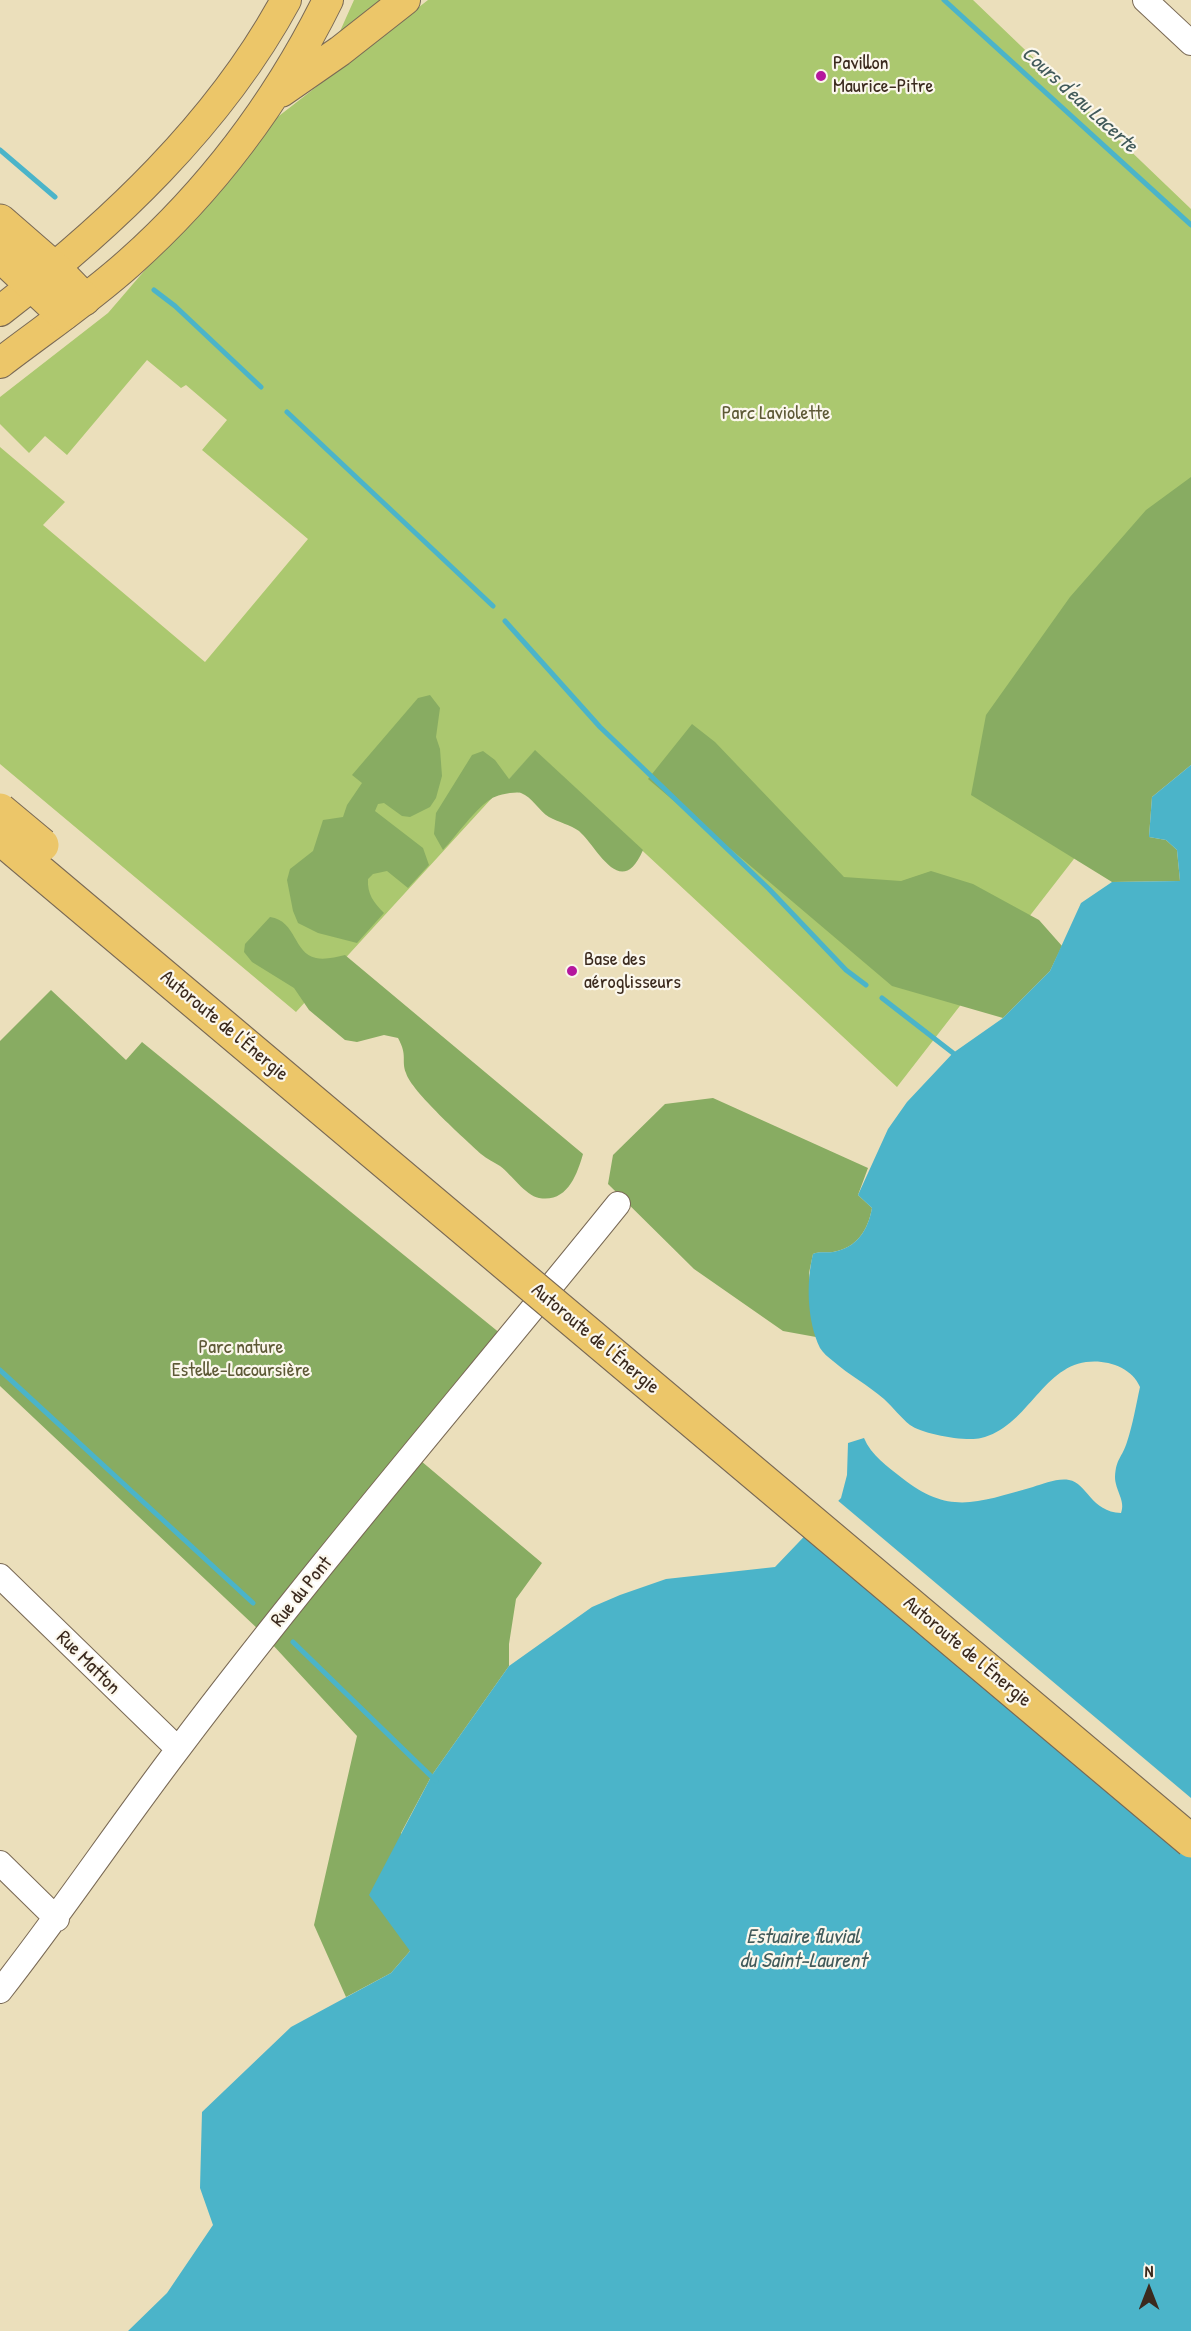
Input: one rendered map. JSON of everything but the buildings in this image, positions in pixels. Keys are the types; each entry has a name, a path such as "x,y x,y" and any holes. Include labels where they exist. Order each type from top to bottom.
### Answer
{"highway":[{"path":"0,220 44,276 74,307"},
{"path":"0,255 44,276"},
{"name":"Autoroute de l'Énergie","path":"0,810 1191,1812"},
{"name":"Autoroute de l'Énergie","path":"0,838 1191,1841"}],"main road":[{"path":"0,312 133,197 181,146 253,54 286,0"},
{"path":"0,363 129,263 188,205 232,153 272,99 328,0"},
{"path":"272,99 340,51 405,0"}],"street":[{"path":"1145,0 1191,43"},
{"name":"Rue du Pont","path":"0,1991 57,1919 178,1749 618,1203"},
{"name":"Rue Matton","path":"0,1576 178,1749"},
{"path":"0,1863 57,1919"}],"green space":[{"path":"354,0 390,0 337,38"},
{"name":"Parc Laviolette","path":"428,0 973,0 1191,209 1191,708 897,1087 535,751 296,1012 0,764 0,447 65,502 43,525 205,662 308,539 202,450 227,420 186,385 181,388 147,360 67,455 45,436 29,453 0,424 0,397 108,313 275,119"},
{"path":"1191,477 1191,765 1152,797 1149,837 1166,840 1177,850 1180,881 1112,882 971,795 986,715 1070,597 1146,510"},
{"path":"430,695 440,708 436,737 440,749 442,776 436,798 430,807 410,817 402,816 384,803 378,804 375,811 423,848 429,865 408,888 387,871 373,874 368,879 372,898 384,913 357,943 318,933 298,923 293,911 287,880 290,869 313,851 323,820 343,817 347,805 362,783 352,775 418,698"},
{"path":"692,724 715,742 844,877 901,881 931,871 973,884 1039,920 1062,946 1050,971 1003,1018 892,986 648,779"},
{"path":"535,750 643,850 635,865 626,871 618,871 602,858 579,831 549,817 529,798 518,793 497,796 485,803 443,850 434,834 436,813 472,755 483,751 495,760 509,779"},
{"path":"270,917 285,924 309,955 323,959 345,955 583,1154 574,1178 564,1192 549,1198 534,1196 500,1166 481,1154 439,1115 410,1081 404,1065 403,1049 398,1038 384,1035 357,1042 345,1040 309,1010 294,988 252,962 244,952 245,944"},
{"name":"Parc nature Estelle-Lacoursière","path":"51,990 126,1060 142,1042 501,1334 408,1450 542,1563 516,1599 509,1644 509,1666 432,1775 401,1833 410,1951 391,1973 346,1997 314,1925 357,1736 259,1630 0,1386 0,1041"},
{"path":"713,1098 868,1168 858,1195 872,1208 864,1231 849,1247 833,1252 813,1254 809,1273 816,1337 783,1331 694,1269 608,1184 613,1155 665,1104"}],"water":[{"name":"Estuaire fluvial du Saint-Laurent","path":"1191,765 1191,2331 128,2331 167,2293 213,2225 200,2188 202,2112 291,2027 391,1973 410,1951 369,1895 432,1775 509,1666 592,1607 620,1595 666,1579 775,1567 841,1498 847,1475 848,1443 864,1438 875,1455 886,1465 919,1490 935,1498 950,1502 980,1501 1050,1482 1069,1480 1080,1486 1103,1508 1121,1513 1122,1504 1115,1477 1133,1421 1140,1387 1131,1374 1110,1363 1086,1362 1057,1375 1010,1423 997,1432 981,1438 965,1439 924,1431 910,1425 884,1399 821,1350 810,1314 809,1277 813,1254 833,1252 849,1247 860,1237 868,1224 872,1208 858,1195 888,1129 907,1102 953,1053 1003,1018 1050,971 1081,903 1112,882 1180,881 1177,850 1166,840 1149,837 1152,797"}],"pier":[{"path":"836,1499 1191,1798 1191,1856 805,1531"}],"waterway":[{"name":"Cours d'eau Lacerte","path":"944,0 1191,225"},
{"path":"0,150 55,197"},
{"path":"154,290 175,306 261,387"},
{"path":"287,412 493,606"},
{"path":"505,621 600,727 769,889 846,970 866,985"},
{"path":"882,998 953,1053"},
{"path":"0,1370 253,1603"},
{"path":"293,1642 436,1781"}],"place":[{"name":"Pavillon Maurice-Pitre","path":"821,76"},
{"name":"Base des aéroglisseurs","path":"572,971"}]}
